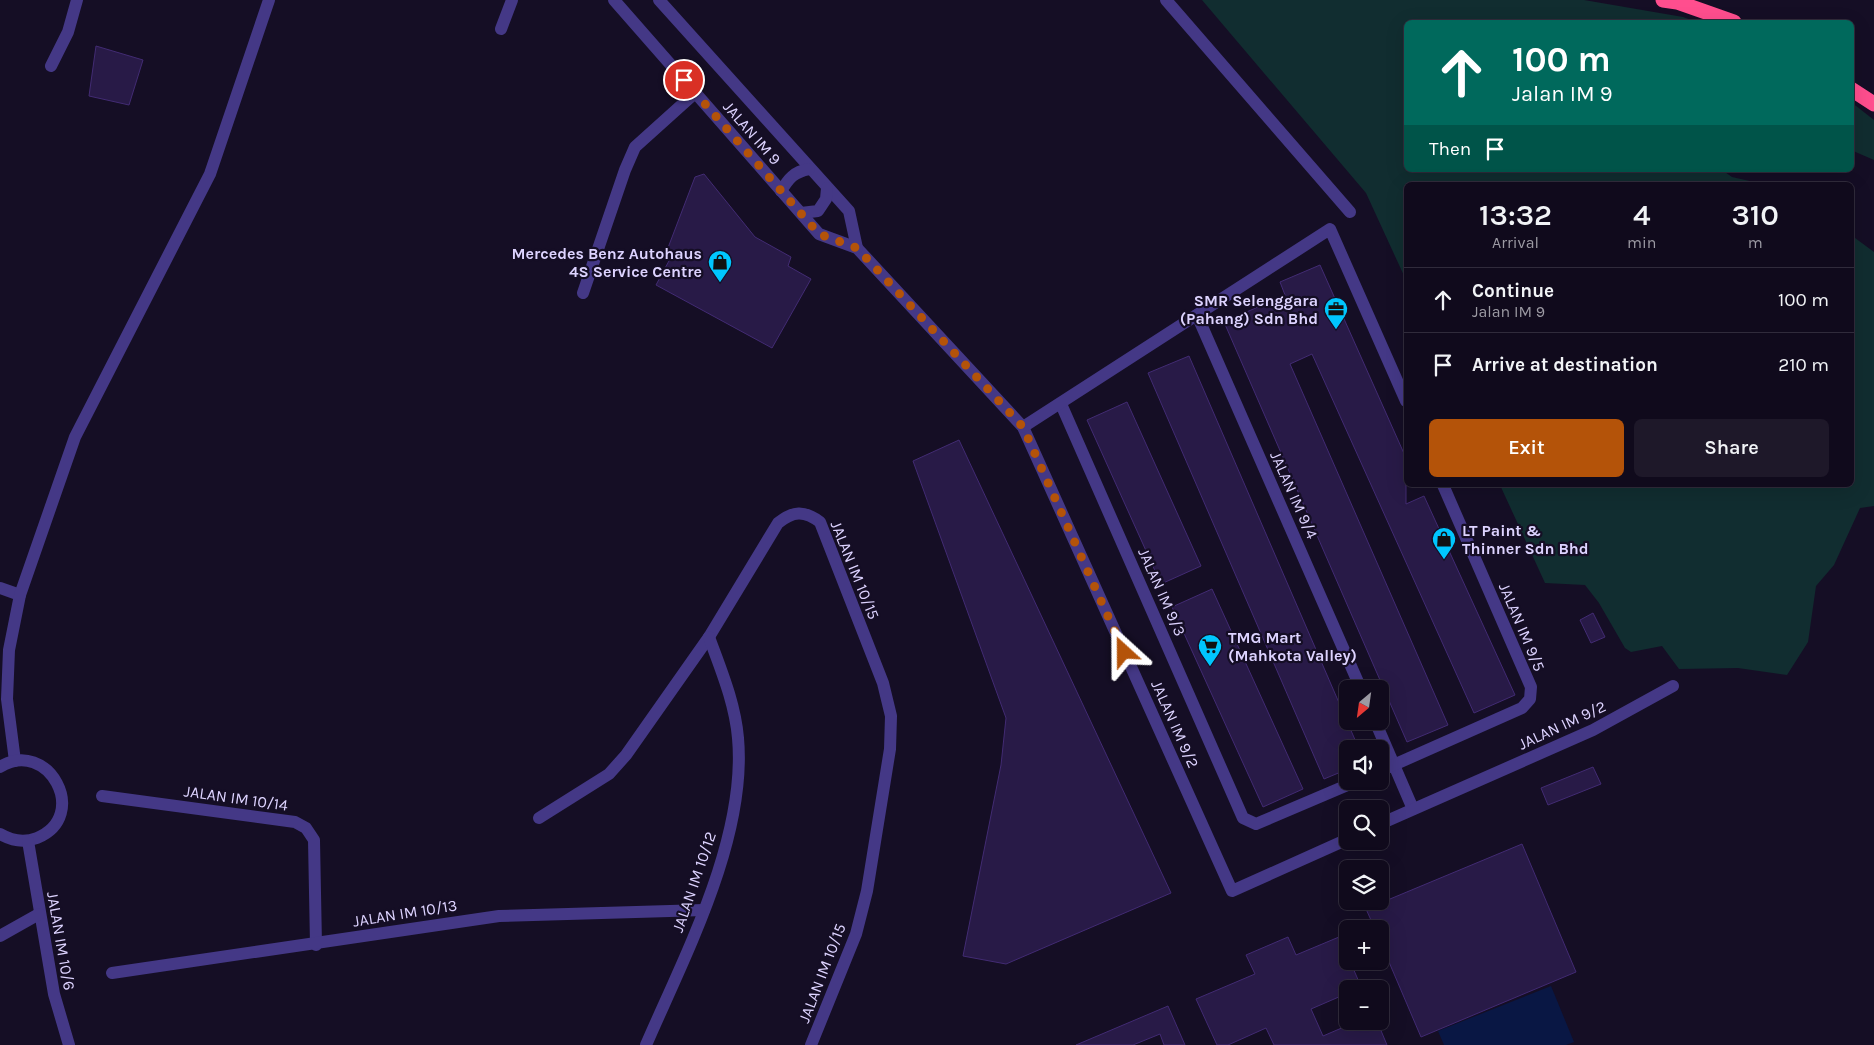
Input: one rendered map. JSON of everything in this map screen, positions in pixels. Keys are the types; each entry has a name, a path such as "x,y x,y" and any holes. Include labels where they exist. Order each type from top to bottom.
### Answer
{"highway":[{"path":"1663,0 1678,2 1728,20"},
{"path":"1854,91 1874,104"}],"street":[{"path":"51,66 68,32 77,0"},
{"path":"15,761 7,699 9,650 20,595 75,437 210,174 269,0"},
{"path":"502,29 512,0"},
{"name":"JALAN IM 9","path":"614,0 819,234 857,248 1023,427"},
{"name":"JALAN IM 9","path":"659,0 809,169 849,211 857,248"},
{"path":"1166,0 1350,212"},
{"path":"583,293 625,170 635,147 696,93"},
{"path":"781,191 788,179 796,172 809,169"},
{"path":"801,213 818,211 826,199 827,188"},
{"path":"1023,427 1330,229 1404,396"},
{"name":"JALAN IM 9/4","path":"1197,315 1357,680"},
{"name":"JALAN IM 9/3","path":"1061,404 1243,818 1256,824 1339,789"},
{"name":"JALAN IM 9/2","path":"1023,427 1232,891 1339,843"},
{"name":"JALAN IM 9/5","path":"1395,765 1522,708 1530,699 1530,687 1444,487"},
{"name":"JALAN IM 10/15","path":"539,818 609,774 626,755 709,637 778,523 789,515 801,512 812,515 820,522 883,683 891,716 890,749 867,891 856,934 811,1045"},
{"path":"0,588 20,595"},
{"name":"JALAN IM 10/12","path":"646,1045 704,910 722,859 738,781 738,739 731,698 709,637"},
{"name":"JALAN IM 9/2","path":"1389,820 1593,730 1673,686"},
{"path":"1379,730 1413,809"},
{"path":"0,767 15,761 33,762 49,771 60,786 63,803 58,821 45,834 28,841 14,841 0,834"},
{"path":"1389,767 1395,765"},
{"name":"JALAN IM 10/14","path":"102,796 295,822 306,828 314,840 316,945"},
{"name":"JALAN IM 10/6","path":"28,841 54,994 69,1045"},
{"name":"JALAN IM 10/13","path":"112,973 316,945 455,921 499,916 704,910"},
{"path":"0,936 39,914"}],"green space":[{"path":"1202,0 1584,0 1683,17 1691,20 1404,20 1404,172 1725,172 1732,177 1754,182 1404,182 1404,276 1366,193"},
{"path":"1854,104 1874,120 1874,160 1854,151"},
{"path":"1854,237 1874,252 1874,506 1860,508 1834,565 1816,586 1808,642 1787,675 1738,668 1679,669 1662,646 1631,652 1625,648 1599,603 1585,585 1545,583 1501,487 1854,487"}],"water":[{"path":"1551,986 1574,1042 1566,1045 1444,1045 1438,1031"}],"building":[{"path":"96,46 143,60 129,105 89,96"},
{"path":"704,174 755,237 791,257 788,266 811,279 772,348 656,285 670,259 666,253 695,177"},
{"path":"1320,265 1404,454 1406,504 1424,496 1515,695 1474,713 1312,354 1290,364 1448,725 1407,742 1389,701 1389,680 1380,680 1224,322 1285,295 1280,282"},
{"path":"1189,356 1339,703 1339,730 1351,730 1355,740 1339,740 1339,773 1324,779 1148,373"},
{"path":"1127,402 1201,566 1161,584 1087,420"},
{"path":"959,440 1171,893 1006,964 963,956 1001,765 1006,718 913,461"},
{"path":"1212,589 1303,789 1263,807 1172,607"},
{"path":"1593,613 1605,637 1591,643 1580,620"},
{"path":"1593,767 1601,784 1548,805 1541,788"},
{"path":"1522,844 1576,972 1421,1037 1389,962 1389,920 1371,920 1366,910 1389,910 1389,899"},
{"path":"1288,937 1296,955 1339,937 1339,970 1354,970 1358,980 1339,980 1339,997 1311,1009 1323,1036 1339,1029 1381,1030 1387,1045 1274,1045 1266,1028 1228,1045 1217,1045 1196,999 1255,974 1246,955"},
{"path":"1168,1006 1185,1045 1164,1045 1160,1034 1133,1045 1076,1045"}],"place":[{"name":"Mercedes Benz Autohaus 4S Service Centre","path":"720,283"},
{"name":"SMR Selenggara (Pahang) Sdn Bhd","path":"1336,330"},
{"name":"LT Paint & Thinner Sdn Bhd","path":"1444,560"},
{"name":"TMG Mart (Mahkota Valley)","path":"1210,667"}],"route":[{"path":"684,80 819,234 857,248 1023,427 1124,652"}]}
